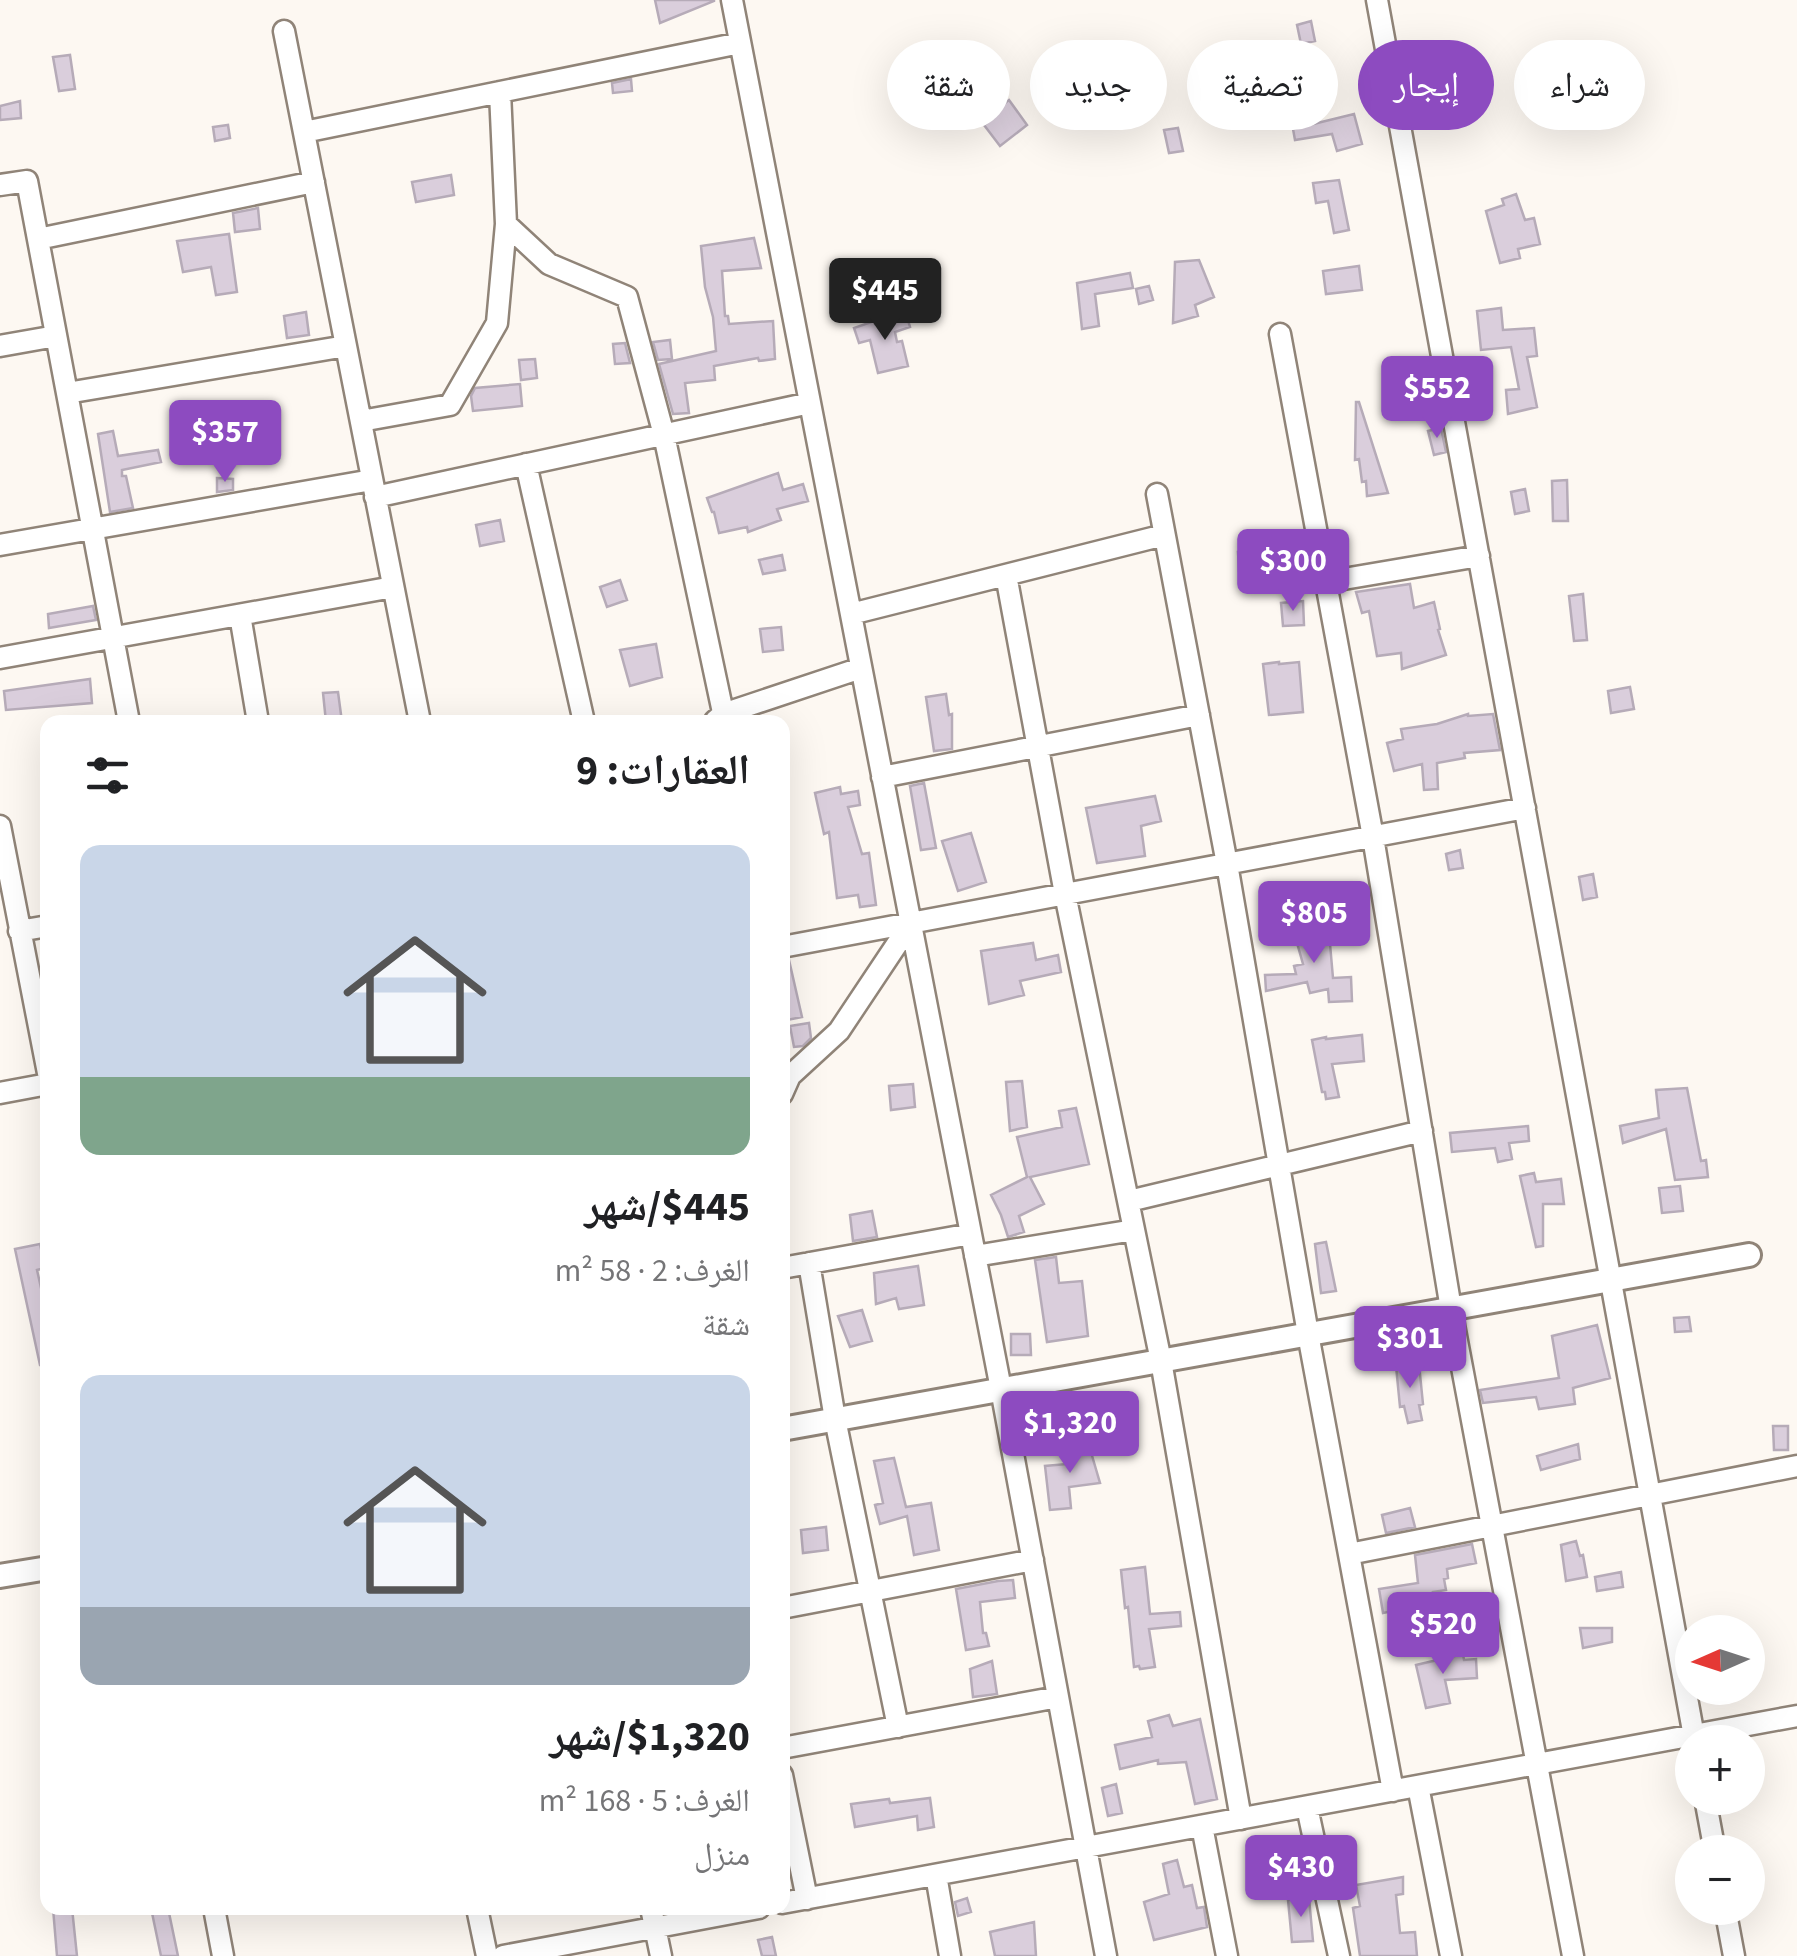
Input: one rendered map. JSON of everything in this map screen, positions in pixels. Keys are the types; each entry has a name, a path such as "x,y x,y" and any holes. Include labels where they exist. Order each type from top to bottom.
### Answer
{"street":[{"path":"732,0 1001,1389 1106,1956"},
{"path":"1378,0 1691,1725"},
{"path":"284,31 419,715"},
{"path":"304,132 740,43"},
{"path":"360,421 450,405 496,323 506,224 500,92"},
{"path":"0,184 27,181 128,715"},
{"path":"38,239 314,182"},
{"path":"506,224 548,264 628,297 664,435 719,715"},
{"path":"1280,334 1372,836 1451,1308 1573,1956"},
{"path":"0,346 56,336"},
{"path":"67,393 346,346"},
{"path":"0,545 526,464 810,404"},
{"path":"526,464 582,715"},
{"path":"1156,494 1227,864 1308,1334 1393,1791"},
{"path":"851,614 1164,535"},
{"path":"1326,582 1479,556"},
{"path":"1006,575 1161,1361 1241,1819"},
{"path":"0,658 393,588"},
{"path":"240,615 257,715"},
{"path":"734,715 862,668"},
{"path":"882,777 1198,715"},
{"path":"790,946 1525,808"},
{"path":"0,826 40,1034"},
{"path":"790,1076 840,1031 910,923"},
{"path":"19,931 40,927"},
{"path":"0,1093 40,1086"},
{"path":"1128,1202 1422,1132"},
{"path":"975,1256 1134,1230"},
{"path":"790,1267 971,1234"},
{"path":"790,1427 1749,1255"},
{"path":"809,1264 835,1419 898,1727"},
{"path":"1349,1554 1797,1466"},
{"path":"790,1606 1032,1560"},
{"path":"0,1576 40,1569"},
{"path":"790,1747 1058,1697"},
{"path":"1757,1725 1797,1716"},
{"path":"790,1902 1675,1742"},
{"path":"1418,1786 1451,1956"},
{"path":"1307,1806 1339,1956"},
{"path":"790,1814 807,1899"},
{"path":"1202,1826 1227,1956"},
{"path":"936,1875 950,1956"},
{"path":"215,1915 223,1956"},
{"path":"478,1915 486,1956"},
{"path":"504,1956 653,1917 660,1956"},
{"path":"1729,1925 1734,1956"}],"building":[{"path":"655,0 714,0 714,1 660,23"},
{"path":"1311,21 1315,40 1300,40 1297,25"},
{"path":"70,55 75,89 59,91 53,57"},
{"path":"631,79 632,91 613,93 612,83"},
{"path":"20,101 21,118 0,120 0,106"},
{"path":"1010,101 1027,125 1000,146 988,130 1010,130"},
{"path":"1354,114 1362,144 1337,151 1332,134 1295,140 1293,130 1338,130 1338,118"},
{"path":"228,125 230,138 215,141 213,127"},
{"path":"1178,128 1183,151 1169,153 1164,130"},
{"path":"451,175 454,195 416,202 412,182"},
{"path":"1339,180 1349,230 1334,233 1328,201 1316,203 1313,183"},
{"path":"1516,194 1525,220 1534,218 1540,244 1518,249 1520,258 1500,263 1486,211 1504,205 1502,199"},
{"path":"258,208 260,229 235,232 233,213"},
{"path":"229,234 237,292 216,295 211,267 183,272 177,241"},
{"path":"754,238 761,268 722,271 725,316 729,324 773,321 775,359 714,366 715,380 685,383 689,413 673,414 659,364 716,351 701,246"},
{"path":"1199,260 1214,297 1195,305 1198,316 1173,323 1175,262"},
{"path":"1359,266 1362,290 1326,294 1323,271"},
{"path":"1130,273 1133,288 1095,294 1099,326 1082,329 1077,283"},
{"path":"1149,286 1153,300 1139,304 1136,289"},
{"path":"1501,308 1503,330 1534,328 1537,356 1527,357 1537,407 1508,414 1506,390 1519,389 1511,347 1481,350 1477,311"},
{"path":"306,312 309,335 287,338 284,316"},
{"path":"907,317 910,327 895,332 897,342 902,341 908,366 878,373 870,340 859,343 854,328"},
{"path":"670,340 672,359 658,360 653,342"},
{"path":"625,343 630,363 615,364 613,344"},
{"path":"535,359 537,378 521,380 519,360"},
{"path":"520,384 522,406 473,411 471,396 475,388"},
{"path":"1387,385 1413,385 1413,401 1387,402"},
{"path":"1356,402 1388,493 1367,496 1366,481 1362,482 1359,459 1355,460"},
{"path":"1441,428 1446,452 1434,455 1428,431"},
{"path":"113,431 118,456 158,450 161,462 122,470 133,508 110,512 98,434"},
{"path":"778,473 783,490 803,484 808,501 777,509 781,520 748,532 747,527 719,533 707,498"},
{"path":"217,478 233,479 233,490 217,492"},
{"path":"1567,480 1568,521 1553,521 1552,481"},
{"path":"1525,489 1529,511 1515,514 1511,492"},
{"path":"500,520 504,541 480,546 476,525"},
{"path":"1290,546 1294,567 1239,571 1238,552"},
{"path":"782,555 785,570 763,574 759,560"},
{"path":"620,580 627,600 607,607 600,587"},
{"path":"1410,584 1414,608 1434,602 1446,655 1402,669 1401,653 1377,656 1369,611 1362,613 1356,592"},
{"path":"1583,594 1587,640 1574,641 1569,596"},
{"path":"1303,601 1304,625 1283,626 1281,603"},
{"path":"93,606 96,620 49,628 48,614"},
{"path":"781,627 783,650 763,652 760,629"},
{"path":"656,644 662,677 630,686 620,650"},
{"path":"1299,662 1303,712 1269,715 1263,664"},
{"path":"90,679 92,703 6,710 4,691"},
{"path":"1630,687 1634,709 1611,713 1608,691"},
{"path":"338,692 341,715 325,715 323,693"},
{"path":"946,694 949,715 952,714 952,749 934,751 926,697"},
{"path":"1468,714 1493,714 1500,750 1464,753 1465,758 1437,763 1438,789 1424,790 1422,764 1394,771 1387,743 1403,739 1401,729"},
{"path":"924,783 936,848 921,850 910,786"},
{"path":"840,787 841,794 858,791 860,805 848,807 862,854 869,853 876,905 860,907 858,895 837,898 829,832 824,834 815,793"},
{"path":"1155,796 1161,821 1141,826 1145,856 1097,863 1086,808"},
{"path":"971,833 986,882 958,891 942,841"},
{"path":"1460,850 1463,868 1449,870 1446,854"},
{"path":"1593,874 1597,897 1583,900 1579,877"},
{"path":"1328,921 1333,978 1351,977 1352,1001 1329,1002 1328,989 1310,993 1307,982 1266,991 1265,975 1296,974 1294,966 1303,964 1293,929"},
{"path":"1033,943 1036,960 1058,955 1061,972 1020,981 1024,995 989,1004 981,951"},
{"path":"790,964 802,1017 790,1019"},
{"path":"809,1023 811,1038 803,1046 794,1047 790,1026"},
{"path":"1362,1035 1364,1061 1332,1064 1339,1097 1326,1099 1312,1040"},
{"path":"1022,1081 1027,1127 1010,1131 1006,1082"},
{"path":"913,1084 915,1107 891,1110 889,1086"},
{"path":"1687,1088 1701,1161 1706,1160 1708,1177 1675,1180 1666,1129 1623,1143 1620,1126 1659,1118 1656,1090"},
{"path":"1076,1108 1089,1164 1030,1177 1044,1204 1019,1216 1024,1232 1008,1237 991,1195 1027,1177 1017,1137 1062,1127 1059,1111"},
{"path":"1528,1126 1529,1141 1509,1143 1512,1159 1498,1162 1495,1148 1452,1152 1450,1133"},
{"path":"1534,1173 1536,1182 1561,1179 1564,1204 1543,1204 1543,1246 1536,1247 1520,1176"},
{"path":"1680,1186 1683,1211 1662,1213 1659,1188"},
{"path":"872,1211 877,1237 853,1241 850,1215"},
{"path":"1326,1242 1336,1291 1321,1293 1315,1244"},
{"path":"40,1244 40,1365 15,1249"},
{"path":"1056,1257 1059,1283 1082,1281 1088,1336 1047,1342 1035,1260"},
{"path":"918,1266 924,1305 899,1309 896,1298 876,1304 874,1273"},
{"path":"862,1310 872,1341 850,1347 838,1316"},
{"path":"1689,1317 1691,1331 1675,1332 1674,1318"},
{"path":"1597,1325 1610,1378 1573,1388 1575,1404 1539,1409 1536,1397 1483,1403 1480,1390 1559,1378 1552,1336"},
{"path":"1011,1334 1030,1334 1031,1355 1011,1355"},
{"path":"1419,1364 1422,1420 1408,1423 1404,1406 1400,1407 1396,1366"},
{"path":"1773,1426 1788,1426 1788,1450 1774,1450"},
{"path":"1088,1442 1100,1483 1069,1487 1071,1508 1050,1510 1045,1466 1068,1464 1064,1449"},
{"path":"1578,1444 1580,1459 1541,1470 1537,1456"},
{"path":"894,1458 906,1507 931,1503 939,1550 914,1555 907,1516 880,1524 875,1505 883,1503 874,1461"},
{"path":"1410,1508 1415,1527 1386,1533 1382,1515"},
{"path":"826,1527 828,1550 803,1553 801,1530"},
{"path":"1576,1541 1587,1577 1566,1581 1561,1545"},
{"path":"1472,1544 1476,1563 1447,1569 1446,1590 1433,1592 1435,1602 1383,1613 1379,1589 1418,1583 1415,1555"},
{"path":"1145,1567 1150,1614 1180,1612 1181,1626 1149,1629 1155,1667 1140,1669 1134,1667 1121,1570"},
{"path":"1621,1572 1623,1587 1597,1591 1595,1577"},
{"path":"1013,1580 1015,1598 980,1602 983,1633 989,1646 966,1650 956,1589"},
{"path":"1580,1628 1612,1628 1612,1642 1583,1648"},
{"path":"1463,1654 1464,1660 1476,1659 1477,1678 1445,1680 1450,1703 1426,1708 1416,1665"},
{"path":"992,1661 997,1694 973,1697 970,1669"},
{"path":"1169,1715 1173,1726 1200,1719 1217,1799 1195,1804 1186,1762 1158,1764 1158,1760 1120,1769 1115,1745 1152,1737 1148,1721"},
{"path":"1116,1784 1122,1813 1108,1816 1102,1788"},
{"path":"930,1798 934,1827 918,1830 917,1816 855,1827 851,1804"},
{"path":"1300,1839 1304,1856 1276,1870 1266,1850 1286,1840"},
{"path":"1177,1860 1184,1887 1192,1885 1197,1908 1204,1907 1207,1927 1154,1940 1144,1902 1169,1894 1163,1864"},
{"path":"1403,1877 1403,1894 1396,1895 1400,1933 1415,1932 1417,1956 1360,1956 1353,1908 1360,1906 1356,1885"},
{"path":"967,1898 971,1912 958,1916 955,1902"},
{"path":"1309,1898 1313,1941 1292,1942 1288,1900"},
{"path":"54,1915 73,1915 77,1956 57,1956"},
{"path":"152,1915 169,1915 178,1956 161,1956"},
{"path":"1034,1922 1036,1956 995,1956 990,1932"},
{"path":"772,1937 776,1956 762,1956 758,1940"}]}
